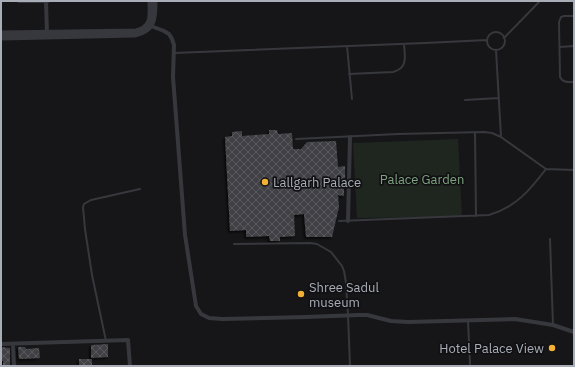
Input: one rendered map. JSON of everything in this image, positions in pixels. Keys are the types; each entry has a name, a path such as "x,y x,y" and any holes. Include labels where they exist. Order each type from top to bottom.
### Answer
{"street":[{"path":"19,1 47,1 48,35"},
{"path":"1,38 141,30 148,24 150,19 150,1"},
{"path":"1,33 48,35 135,35 147,30 154,21 155,1"},
{"path":"151,26 168,34 174,45 174,77 185,235 196,306 201,314 209,318 222,319 306,318 367,315 391,321 408,322 515,319 553,325 574,332"},
{"path":"348,221 350,136"},
{"path":"1,344 128,340 130,366"},
{"path":"13,344 14,366"}],"lane":[{"path":"504,38 540,1"},
{"path":"574,16 564,16 559,22 560,77 565,82 574,82"},
{"path":"495,32 501,33 505,41 503,46 496,50 489,46 487,40 489,34 495,32"},
{"path":"173,53 487,40"},
{"path":"349,74 398,71 402,68 405,60 404,44"},
{"path":"347,46 352,99"},
{"path":"560,47 574,46"},
{"path":"496,50 501,137"},
{"path":"465,100 499,98"},
{"path":"475,132 476,216"},
{"path":"296,140 350,136 484,132 501,137 546,169 574,170"},
{"path":"339,221 489,215 500,212 511,206 530,190 546,169"},
{"path":"106,341 92,275 84,228 83,207 84,204 91,200 140,189"},
{"path":"550,239 553,325"},
{"path":"234,244 310,243 317,244 331,252 344,271 346,283 350,366"},
{"path":"468,320 470,364"}],"green space":[{"name":"Palace Garden","path":"458,139 462,217 357,218 353,143"}],"building":[{"name":"Lallgarh Palace","path":"269,130 277,130 278,134 292,133 293,149 301,149 307,142 336,141 338,167 345,166 345,185 344,196 338,195 339,207 332,237 306,237 304,214 294,215 295,236 280,237 280,241 270,241 269,236 246,237 246,230 230,231 225,137 232,136 232,132 242,131 242,136 269,134"},
{"path":"108,344 108,357 91,358 91,345"},
{"path":"1,347 10,348 10,366 3,366 3,361 1,361"},
{"path":"18,347 25,347 26,349 39,348 40,358 19,359"},
{"path":"79,359 92,359 92,366 79,366"}],"place":[{"name":"Lallgarh Palace","path":"265,182"},
{"name":"Shree Sadul museum","path":"301,294"},
{"name":"Hotel Palace View","path":"552,348"}]}
